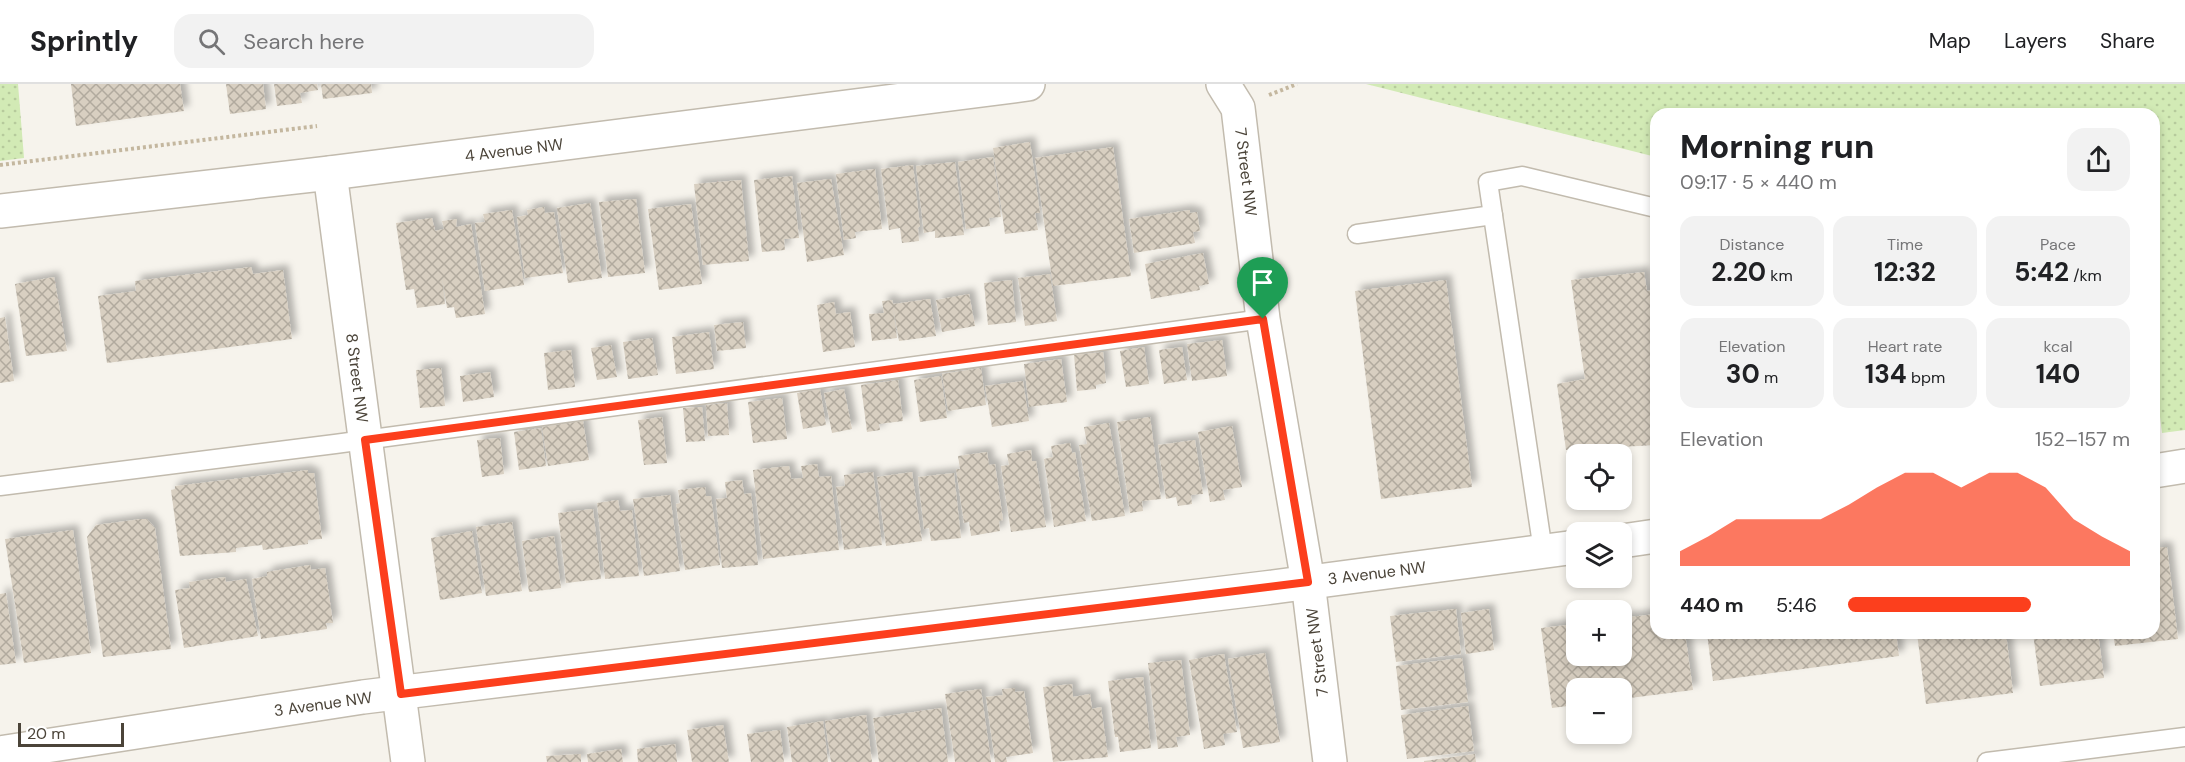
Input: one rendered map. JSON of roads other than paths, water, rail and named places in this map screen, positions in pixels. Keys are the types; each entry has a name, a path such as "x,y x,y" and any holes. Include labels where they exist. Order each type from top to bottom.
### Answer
{"street":[{"name":"4 Avenue NW","path":"0,211 330,173 1028,84"},
{"name":"7 Street NW","path":"1223,84 1238,108 1263,319 1308,582 1330,762"},
{"name":"8 Street NW","path":"330,173 401,694 408,762"},
{"path":"2160,470 2185,466"},
{"path":"1632,540 1650,538"},
{"name":"3 Avenue NW","path":"0,753 363,697 1308,582 1566,548"}],"lane":[{"path":"1543,551 1488,182 1522,176 1650,207"},
{"path":"1357,234 1493,215"},
{"path":"0,486 365,440 1263,319"},
{"path":"1987,762 2185,737"}]}
